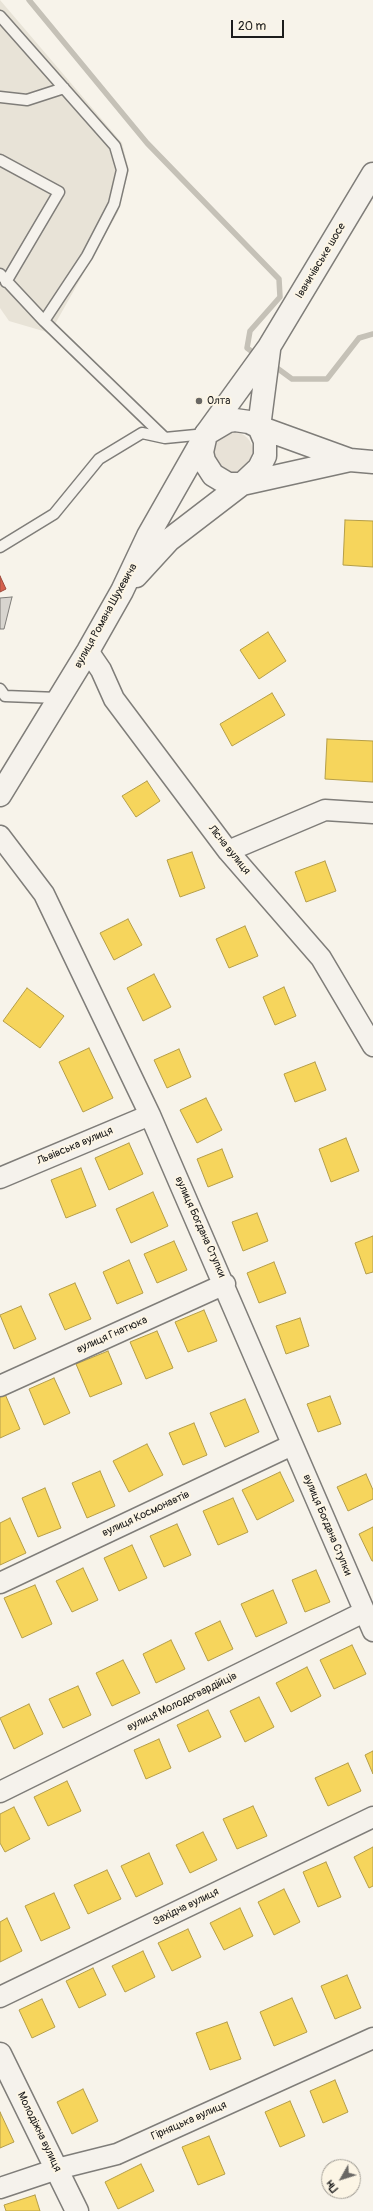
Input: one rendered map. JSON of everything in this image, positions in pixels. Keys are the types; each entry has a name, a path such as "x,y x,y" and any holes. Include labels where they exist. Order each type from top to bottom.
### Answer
{"main road":[{"name":"Іваничівське шосе","path":"206,434 269,347 373,174"},
{"path":"122,591 169,540 242,484 259,468 265,456 265,442 259,427 269,347"},
{"path":"350,460 242,484 232,484 220,480 207,468 202,452 206,434 220,424 235,420 249,422 350,460 373,462"},
{"name":"вулиця Романа Шухевича","path":"0,795 122,591 148,536 206,434"},
{"name":"Молодіжна вулиця","path":"0,2054 77,2211"}],"street":[{"name":"Лісна вулиця","path":"88,650 101,670 114,699 228,851 321,958 373,1046"},
{"path":"228,851 325,810 373,813"},
{"name":"вулиця Богдана Ступки","path":"0,836 44,894 150,1115 225,1284 292,1445 373,1631"},
{"name":"Львівська вулиця","path":"0,1178 150,1115"},
{"name":"вулиця Гнатюка","path":"0,1386 225,1284"},
{"name":"вулиця Космонавтів","path":"0,1583 292,1445"},
{"name":"вулиця Молодогвардійців","path":"0,1792 364,1612"},
{"name":"Західна вулиця","path":"0,1997 373,1818"},
{"name":"Гірняцька вулиця","path":"0,2188 57,2169 117,2154 373,2038"}],"lane":[{"path":"0,16 115,146 122,170 114,204 87,256 44,321"},
{"path":"0,97 27,100 64,88"},
{"path":"0,160 59,192 3,278 44,321 166,438"},
{"path":"0,547 54,514 98,459 142,433 166,438 206,434"},
{"path":"0,689 5,696 58,698"}],"shaded area":[{"path":"0,0 122,143 129,170 118,212 50,333 9,321 0,308"},
{"path":"229,432 237,432 244,435 250,441 253,452 250,463 244,469 237,472 229,472 222,469 216,463 213,456 213,448 216,441 222,435"}],"building: Житло":[{"path":"345,520 373,521 373,567 343,565"},
{"path":"268,632 286,661 259,679 240,650"},
{"path":"272,693 285,715 232,746 220,724"},
{"path":"327,739 373,741 373,782 325,779"},
{"path":"147,781 160,801 136,817 122,796"},
{"path":"192,852 205,888 180,897 167,860"},
{"path":"325,861 336,891 306,902 295,872"},
{"path":"128,919 142,945 114,960 100,933"},
{"path":"245,926 258,956 229,968 216,939"},
{"path":"154,974 171,1007 143,1021 127,988"},
{"path":"284,987 296,1016 275,1025 263,997"},
{"path":"27,988 64,1016 40,1048 3,1021"},
{"path":"89,1048 113,1098 83,1112 59,1062"},
{"path":"179,1049 191,1077 167,1088 154,1060"},
{"path":"315,1062 326,1090 295,1102 284,1074"},
{"path":"206,1098 222,1130 197,1143 180,1110"},
{"path":"346,1138 359,1171 331,1182 319,1149"},
{"path":"129,1143 143,1174 109,1190 95,1158"},
{"path":"222,1149 233,1177 208,1187 197,1159"},
{"path":"81,1168 96,1206 66,1218 51,1180"},
{"path":"153,1192 168,1226 131,1243 116,1209"},
{"path":"257,1213 268,1241 243,1251 232,1222"},
{"path":"373,1236 373,1272 366,1274 355,1243"},
{"path":"174,1241 187,1270 157,1283 144,1254"},
{"path":"129,1260 143,1293 117,1304 103,1272"},
{"path":"274,1262 286,1293 259,1303 247,1273"},
{"path":"75,1283 91,1319 65,1330 49,1294"},
{"path":"21,1306 36,1339 14,1349 0,1315"},
{"path":"204,1310 217,1341 188,1352 175,1322"},
{"path":"300,1318 309,1346 286,1354 276,1326"},
{"path":"157,1331 173,1368 146,1379 130,1342"},
{"path":"108,1351 122,1384 90,1397 76,1364"},
{"path":"54,1378 70,1413 44,1425 29,1389"},
{"path":"5,1394 20,1429 0,1438 0,1396"},
{"path":"330,1396 341,1424 318,1432 307,1404"},
{"path":"245,1399 259,1432 225,1447 210,1413"},
{"path":"194,1423 207,1455 183,1465 169,1433"},
{"path":"147,1444 163,1475 129,1492 113,1461"},
{"path":"100,1471 115,1506 87,1518 72,1483"},
{"path":"280,1472 294,1501 257,1520 242,1490"},
{"path":"366,1474 373,1490 373,1499 348,1511 337,1487"},
{"path":"45,1488 61,1528 38,1537 22,1498"},
{"path":"233,1498 248,1532 218,1545 203,1511"},
{"path":"10,1518 26,1553 0,1565 0,1523"},
{"path":"177,1524 191,1555 164,1567 150,1536"},
{"path":"373,1527 373,1561 372,1561 359,1534"},
{"path":"132,1545 147,1578 119,1591 104,1558"},
{"path":"83,1568 98,1600 72,1612 56,1581"},
{"path":"316,1570 330,1602 305,1612 292,1580"},
{"path":"35,1585 52,1624 22,1638 4,1598"},
{"path":"273,1590 287,1623 256,1637 241,1604"},
{"path":"220,1621 233,1649 208,1661 195,1633"},
{"path":"171,1640 185,1669 156,1683 143,1654"},
{"path":"352,1645 366,1674 334,1689 320,1660"},
{"path":"123,1660 140,1693 112,1706 96,1673"},
{"path":"307,1667 321,1696 291,1712 276,1683"},
{"path":"78,1686 91,1715 63,1728 49,1699"},
{"path":"259,1697 274,1727 245,1742 230,1711"},
{"path":"29,1704 43,1734 14,1749 0,1718"},
{"path":"208,1710 221,1737 189,1752 177,1725"},
{"path":"159,1739 171,1768 146,1779 134,1750"},
{"path":"373,1751 373,1774 365,1755"},
{"path":"348,1763 361,1791 328,1806 315,1778"},
{"path":"67,1781 81,1811 48,1826 34,1797"},
{"path":"253,1806 267,1836 237,1849 223,1819"},
{"path":"14,1807 30,1839 5,1852 0,1843 0,1814"},
{"path":"203,1832 217,1860 190,1873 176,1845"},
{"path":"373,1847 373,1886 369,1888 354,1857"},
{"path":"149,1853 163,1884 136,1897 121,1866"},
{"path":"326,1862 341,1897 318,1907 303,1872"},
{"path":"107,1870 121,1899 88,1914 74,1885"},
{"path":"284,1889 300,1922 274,1935 258,1902"},
{"path":"54,1893 70,1928 41,1941 25,1906"},
{"path":"240,1908 253,1936 224,1950 210,1923"},
{"path":"7,1918 22,1951 0,1962 0,1922"},
{"path":"188,1929 201,1957 172,1971 158,1943"},
{"path":"143,1951 155,1977 125,1992 112,1966"},
{"path":"93,1968 106,1995 79,2008 66,1981"},
{"path":"347,1975 361,2008 335,2019 321,1986"},
{"path":"292,1998 307,2032 274,2046 260,2012"},
{"path":"42,1999 55,2027 32,2038 19,2010"},
{"path":"227,2022 241,2059 210,2070 196,2033"},
{"path":"335,2080 348,2112 323,2123 310,2091"},
{"path":"83,2089 98,2121 72,2134 57,2102"},
{"path":"290,2101 305,2136 280,2147 265,2112"},
{"path":"0,2112 14,2142 0,2148"},
{"path":"209,2136 225,2174 198,2185 182,2147"},
{"path":"141,2164 154,2191 118,2209 105,2182"},
{"path":"35,2195 40,2211 6,2211 4,2205"}],"building: Торгівля":[{"path":"0,576 6,589 0,592"}],"building: Інше":[{"path":"12,597 4,629 0,629 0,598"}],"waterway":[{"path":"29,0 147,143 279,279 280,297 250,331 247,348 258,356"},
{"path":"277,368 292,379 327,379 359,338 373,334"}],"place":[{"name":"Олта","path":"199,401"}]}
